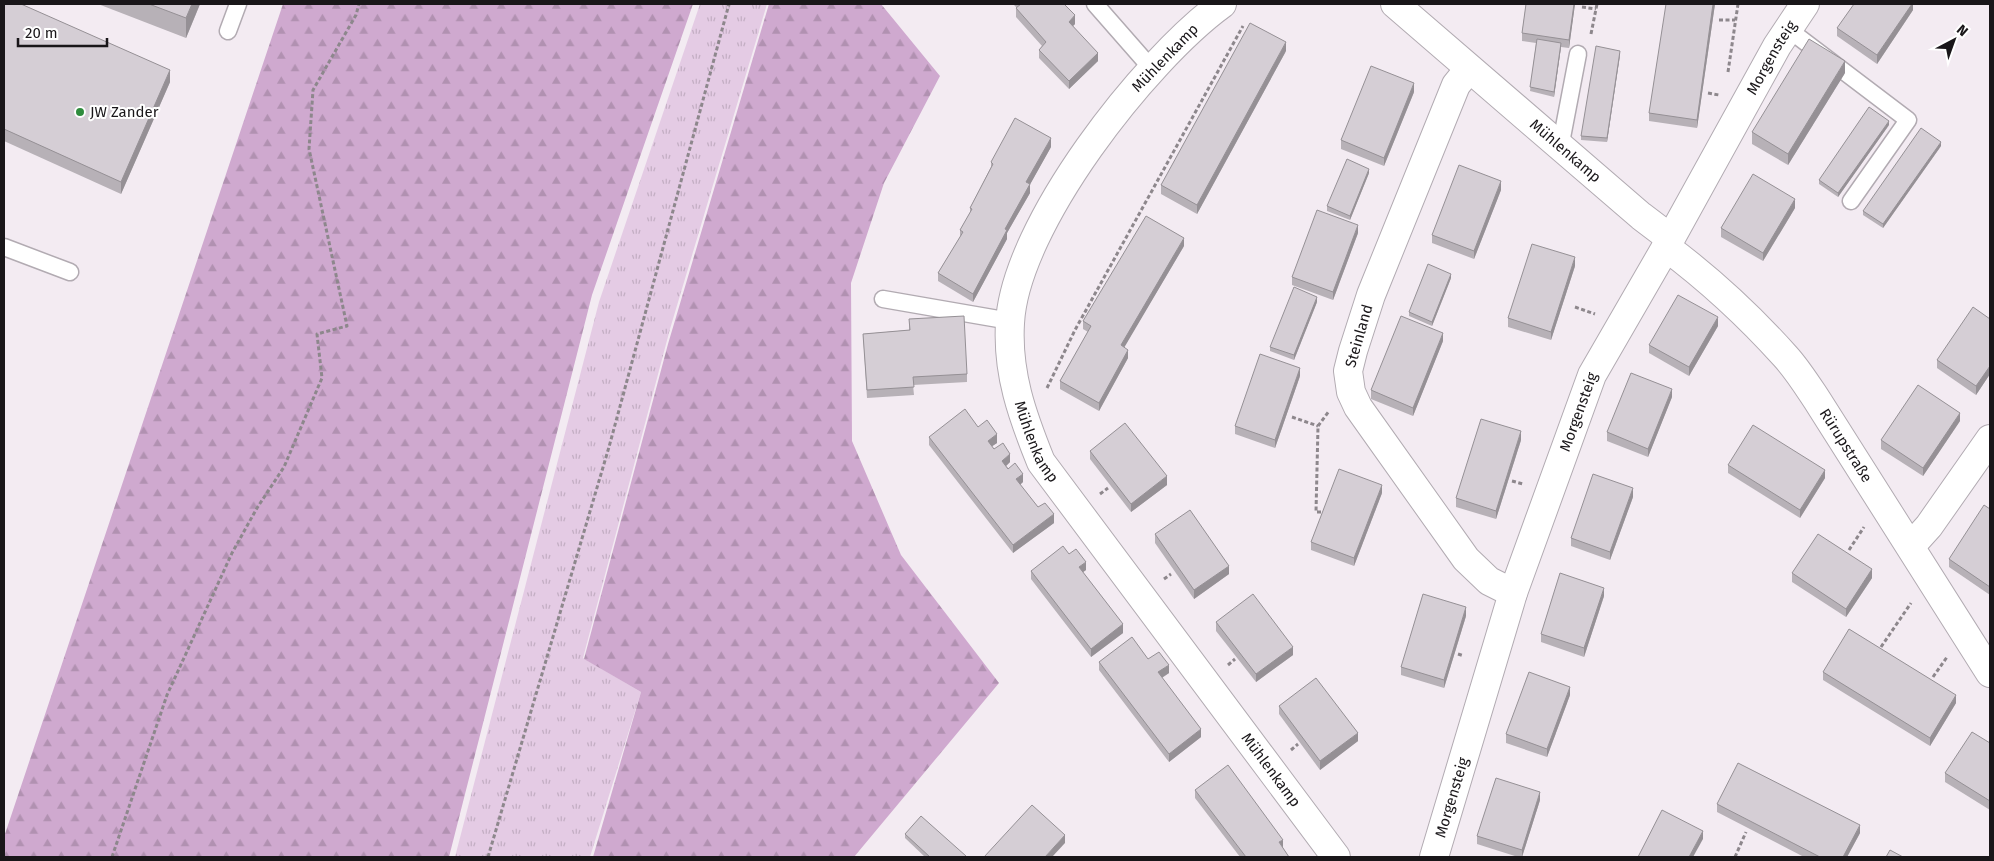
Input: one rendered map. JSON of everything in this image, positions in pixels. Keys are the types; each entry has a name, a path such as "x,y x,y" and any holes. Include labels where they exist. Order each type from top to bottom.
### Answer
{"street":[{"name":"Mühlenkamp","path":"1222,4 1175,44 1152,69 1095,140 1048,214 1033,244 1022,273 1010,321 1010,366 1025,421 1041,462 1336,857"},
{"name":"Mühlenkamp","path":"1395,4 1641,216 1668,243"},
{"name":"Morgensteig","path":"1434,857 1514,593 1592,375 1788,29 1805,4"},
{"name":"Steinland","path":"1469,68 1456,85 1371,295 1348,371 1351,392 1358,407 1466,559 1489,580 1514,593"},
{"name":"Rürupstraße","path":"1668,243 1749,318 1786,357 1817,400 1911,546 1990,674"},
{"path":"1911,546 1929,526 1990,439"}],"lane":[{"path":"228,30 238,4"},
{"path":"1094,4 1152,69"},
{"path":"1788,29 1908,120 1851,201"},
{"path":"1560,148 1578,54"},
{"path":"4,247 70,272"},
{"path":"883,299 1010,321"}],"path":[{"path":"112,857 167,696 232,553 257,508 284,467 322,378 317,334 347,326 309,148 313,90 356,15 359,4"},
{"path":"488,857 609,447 728,4"},
{"path":"1578,54 1589,48 1596,4"},
{"path":"1738,4 1724,96 1743,108"},
{"path":"1582,7 1596,9"},
{"path":"1719,20 1735,20"},
{"path":"1053,374 1075,330 1245,22"},
{"path":"1320,512 1316,512 1318,426 1342,394 1351,392"},
{"path":"1292,417 1318,426"},
{"path":"1881,647 1918,592 1932,582"},
{"path":"1735,857 1746,832"}],"green space":[{"path":"283,4 693,4 592,295 449,857 4,857 4,837"},
{"path":"700,4 767,4 670,329 583,658 641,692 590,857 455,857 599,302"},
{"path":"769,4 881,4 940,76 884,183 851,283 852,441 901,555 999,683 854,857 593,857 641,692 584,659 668,344"}],"building":[{"name":"JW Zander","path":"4,4 21,4 170,70 121,182 4,129"},
{"path":"149,4 192,4 186,18"},
{"path":"1021,4 1064,4 1075,15 1069,22 1098,53 1069,81 1039,50 1046,42 1016,8"},
{"path":"1526,4 1574,4 1569,40 1522,33"},
{"path":"1666,4 1713,4 1697,120 1649,113"},
{"path":"1854,4 1912,4 1877,55 1837,28"},
{"path":"1250,23 1286,42 1197,205 1161,185"},
{"path":"1537,39 1561,43 1554,92 1530,87"},
{"path":"1809,39 1845,61 1788,154 1752,132"},
{"path":"1596,46 1620,51 1607,138 1581,136"},
{"path":"1371,66 1414,83 1384,158 1341,140"},
{"path":"1869,107 1889,121 1838,193 1819,180"},
{"path":"1015,118 1051,138 1026,182 1030,184 973,294 938,273 963,232 960,230 972,209 970,208 993,164 991,162"},
{"path":"1921,128 1941,142 1883,224 1863,211"},
{"path":"1347,159 1369,169 1350,216 1327,206"},
{"path":"1459,165 1501,181 1474,251 1432,235"},
{"path":"1753,174 1795,199 1763,253 1721,228"},
{"path":"1317,210 1358,225 1333,292 1292,277"},
{"path":"1146,216 1184,238 1121,345 1128,350 1099,403 1060,381 1091,326 1083,321"},
{"path":"1532,244 1575,257 1551,332 1508,318"},
{"path":"1428,264 1451,274 1432,322 1409,312"},
{"path":"1294,287 1317,297 1294,355 1270,347"},
{"path":"1678,295 1718,317 1689,367 1649,345"},
{"path":"1973,307 1990,319 1990,366 1976,386 1937,360"},
{"path":"964,316 967,374 913,377 914,387 867,390 863,334 910,330 909,319"},
{"path":"1401,316 1443,333 1413,408 1371,390"},
{"path":"1260,354 1300,368 1275,440 1235,426"},
{"path":"1631,373 1672,389 1648,449 1607,432"},
{"path":"1918,385 1960,413 1923,468 1881,440"},
{"path":"965,409 978,427 987,420 997,434 988,441 994,449 1003,443 1010,454 1002,461 1008,469 1015,463 1023,474 1016,479 1038,507 1045,503 1054,514 1013,545 929,437"},
{"path":"1481,419 1521,431 1496,511 1456,498"},
{"path":"1125,423 1167,476 1131,504 1090,451"},
{"path":"1753,425 1825,470 1800,510 1728,465"},
{"path":"1339,469 1382,485 1354,558 1311,542"},
{"path":"1593,474 1633,488 1610,552 1571,538"},
{"path":"1984,505 1990,509 1990,587 1949,559"},
{"path":"1190,510 1229,566 1194,590 1155,534"},
{"path":"1818,534 1872,569 1846,609 1792,573"},
{"path":"1063,546 1069,554 1076,549 1086,562 1079,567 1123,624 1091,649 1031,571"},
{"path":"1560,573 1604,588 1584,648 1541,634"},
{"path":"1253,594 1293,647 1256,674 1216,622"},
{"path":"1423,594 1466,607 1444,680 1401,667"},
{"path":"1849,629 1956,695 1930,738 1823,672"},
{"path":"1132,637 1148,659 1159,652 1169,665 1158,672 1201,729 1169,754 1099,662"},
{"path":"1529,672 1570,687 1547,749 1506,734"},
{"path":"1316,678 1358,733 1320,761 1279,706"},
{"path":"1972,732 1990,743 1990,801 1945,773"},
{"path":"1738,763 1860,825 1843,857 1820,857 1717,804"},
{"path":"1228,765 1283,840 1279,842 1289,857 1246,857 1195,790"},
{"path":"1496,778 1540,792 1522,850 1477,836"},
{"path":"1032,805 1065,835 1045,857 984,857"},
{"path":"1662,810 1703,831 1689,857 1638,857"},
{"path":"921,816 966,856 930,857 905,834"},
{"path":"1890,850 1903,857 1886,857"}],"place":[{"name":"JW Zander","path":"80,112"}]}
